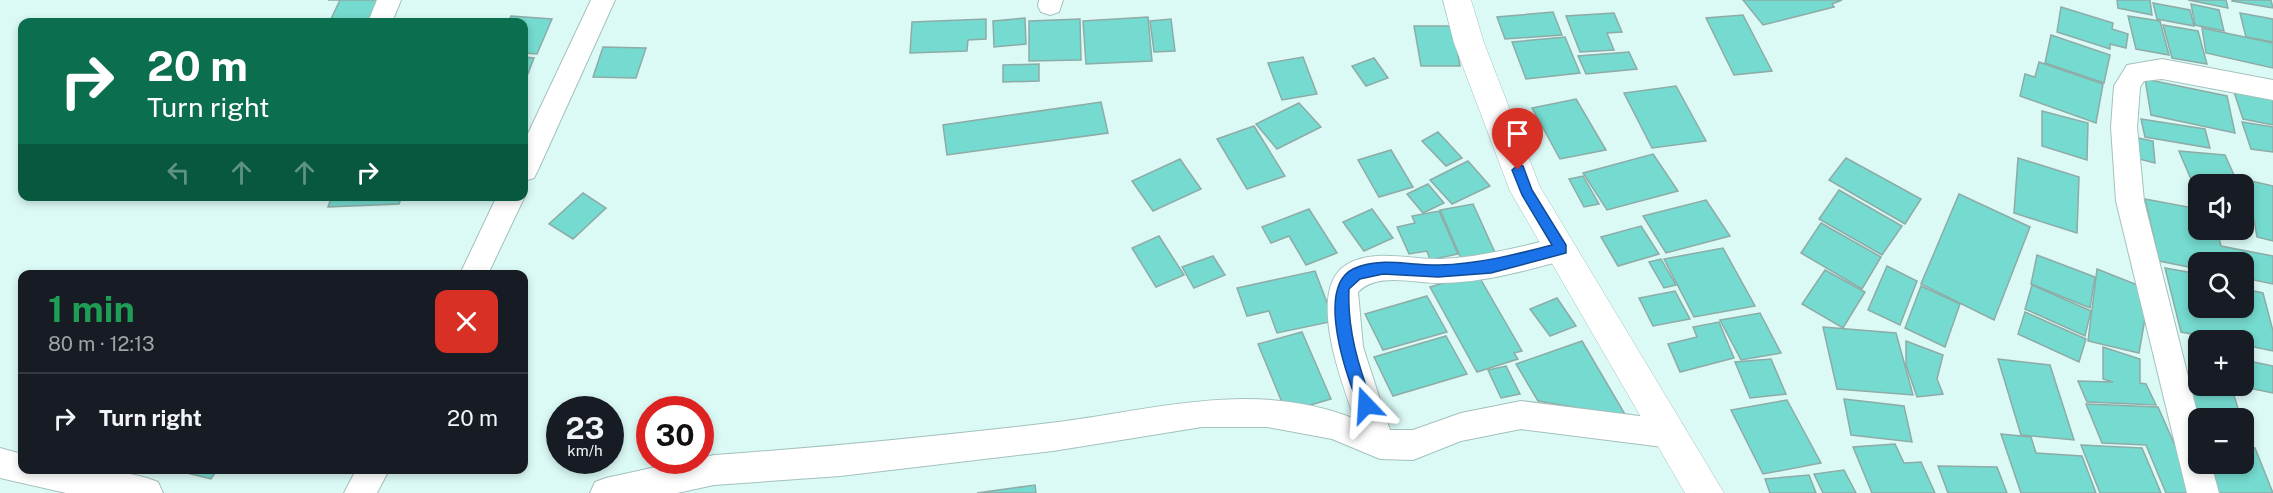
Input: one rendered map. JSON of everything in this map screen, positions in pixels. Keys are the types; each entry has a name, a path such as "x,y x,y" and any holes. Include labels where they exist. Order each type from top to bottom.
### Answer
{"street":[{"path":"382,18 389,0"},
{"path":"528,161 603,0"},
{"path":"1457,0 1469,43 1526,191 1705,493"},
{"path":"2203,493 2170,369 2130,201 2124,127 2127,87 2136,72 2162,69 2273,90"},
{"path":"476,270 509,201"},
{"path":"1380,444 1352,366 1341,311 1343,287 1356,274 1383,268 1438,271 1491,267 1561,249"},
{"path":"606,493 714,470 840,461 1053,437 1202,413 1267,413 1334,426 1380,444 1413,444 1461,427 1521,415 1671,434"},
{"path":"0,463 18,468"},
{"path":"45,474 147,493"},
{"path":"360,493 371,474"}],"building":[{"path":"340,0 378,0 369,18 331,18"},
{"path":"1743,0 1842,0 1832,4 1834,7 1763,25"},
{"path":"2117,0 2150,0 2152,15 2118,8"},
{"path":"2188,0 2226,0 2228,8"},
{"path":"2271,0 2273,8 2232,1"},
{"path":"2153,3 2190,10 2194,26 2157,19"},
{"path":"2191,4 2219,10 2224,31 2195,25"},
{"path":"2061,7 2113,23 2112,29 2128,34 2126,48 2110,44 2110,49 2057,32"},
{"path":"1553,12 1562,35 1505,39 1497,17"},
{"path":"1614,13 1622,32 1607,33 1614,50 1580,52 1566,16"},
{"path":"2240,13 2273,19 2273,42 2246,37"},
{"path":"1743,15 1772,71 1734,75 1706,18"},
{"path":"511,16 552,19 537,54 528,53 528,18 510,18"},
{"path":"2128,16 2160,21 2169,55 2136,49"},
{"path":"1148,17 1152,61 1086,64 1083,21"},
{"path":"1025,18 1026,44 994,47 993,21"},
{"path":"986,19 986,39 968,40 967,51 910,53 912,22"},
{"path":"1080,19 1081,60 1029,61 1029,21"},
{"path":"1171,19 1175,51 1154,52 1150,21"},
{"path":"2163,25 2198,31 2207,64 2172,58"},
{"path":"1414,26 1453,26 1460,66 1421,66"},
{"path":"2202,28 2273,43 2273,68 2206,53"},
{"path":"2051,35 2110,55 2104,83 2045,63"},
{"path":"1565,37 1580,73 1526,79 1512,42"},
{"path":"603,47 646,48 636,78 593,77"},
{"path":"1629,52 1637,69 1586,74 1578,56"},
{"path":"528,57 534,58 528,74"},
{"path":"1303,57 1317,94 1282,100 1268,63"},
{"path":"1374,58 1388,78 1366,86 1352,66"},
{"path":"2039,62 2103,84 2096,123 2020,96 2025,74 2035,77"},
{"path":"1039,64 1039,81 1003,82 1003,65"},
{"path":"2145,79 2227,96 2235,133 2151,115"},
{"path":"1676,86 1706,141 1652,148 1624,93"},
{"path":"2234,92 2273,99 2273,125 2243,119"},
{"path":"1576,99 1606,150 1560,159 1532,108"},
{"path":"1101,102 1108,133 947,155 943,125"},
{"path":"1299,103 1321,127 1277,149 1256,124"},
{"path":"2042,111 2088,123 2087,160 2042,146"},
{"path":"2141,119 2205,129 2210,148 2145,137"},
{"path":"2242,122 2273,127 2273,152 2251,149"},
{"path":"1254,126 1285,176 1247,189 1217,139"},
{"path":"1438,132 1462,158 1446,166 1422,141"},
{"path":"2129,136 2153,141 2155,163 2131,157"},
{"path":"1391,150 1413,187 1379,197 1358,160"},
{"path":"2179,151 2225,155 2234,174 2189,174"},
{"path":"1653,154 1678,191 1607,210 1583,173"},
{"path":"1846,158 1921,199 1905,224 1829,180"},
{"path":"2018,158 2079,177 2077,233 2014,213"},
{"path":"1180,159 1201,189 1153,211 1132,181"},
{"path":"1468,161 1490,186 1452,204 1430,180"},
{"path":"1583,176 1599,204 1584,207 1569,179"},
{"path":"2254,182 2273,186 2273,241 2257,237 2254,220"},
{"path":"1428,184 1444,203 1423,213 1407,194"},
{"path":"1839,190 1902,226 1882,255 1819,219"},
{"path":"583,193 606,208 573,239 549,224"},
{"path":"1959,194 2030,227 1994,320 1921,284"},
{"path":"2145,199 2188,207 2188,240 2220,240 2221,246 2252,252 2188,252 2188,267 2159,261"},
{"path":"1706,200 1730,236 1666,253 1643,216"},
{"path":"330,201 400,201 399,204 328,207"},
{"path":"1473,204 1497,257 1463,263 1440,210"},
{"path":"1309,209 1337,253 1306,265 1289,236 1271,243 1262,227"},
{"path":"1372,209 1393,238 1364,251 1343,222"},
{"path":"1439,211 1458,254 1430,260 1427,251 1409,254 1397,227 1415,223 1412,216"},
{"path":"1821,223 1881,257 1862,289 1801,253"},
{"path":"1641,226 1659,254 1618,266 1601,237"},
{"path":"1159,236 1184,275 1156,287 1132,248"},
{"path":"1723,248 1755,306 1694,317 1664,259"},
{"path":"2254,252 2273,256 2273,284 2254,280"},
{"path":"2037,255 2095,277 2090,308 2031,284"},
{"path":"1213,256 1225,275 1194,288 1182,267"},
{"path":"1661,259 1676,285 1664,288 1649,262"},
{"path":"1887,266 1917,281 1900,325 1868,310"},
{"path":"2165,268 2188,272 2188,318 2254,318 2254,291 2263,293 2273,331 2273,351 2254,347 2254,330 2188,330 2188,333 2181,332"},
{"path":"2097,269 2150,290 2139,353 2088,341"},
{"path":"1825,270 1865,292 1843,328 1802,304"},
{"path":"1315,271 1334,321 1277,333 1269,311 1247,316 1237,288"},
{"path":"1477,273 1522,351 1514,353 1518,359 1477,372 1430,287"},
{"path":"2032,285 2091,311 2085,336 2025,309"},
{"path":"1921,286 1960,304 1945,347 1905,328"},
{"path":"1675,291 1690,319 1653,326 1639,298"},
{"path":"1427,296 1447,332 1383,350 1365,314"},
{"path":"1557,298 1576,326 1550,336 1530,309"},
{"path":"2025,312 2086,339 2079,362 2018,334"},
{"path":"1760,313 1781,353 1741,360 1720,320"},
{"path":"1719,322 1734,358 1680,372 1668,344 1697,337 1693,327"},
{"path":"1823,327 1896,333 1913,395 1837,389"},
{"path":"1302,332 1331,399 1286,412 1258,344"},
{"path":"1446,336 1467,374 1393,396 1374,357"},
{"path":"1582,341 1626,416 1538,401 1516,364"},
{"path":"1906,341 1943,355 1937,379 1943,394 1917,397 1906,365"},
{"path":"2103,347 2140,359 2140,383 2146,384 2156,405 2087,402 2078,381 2113,382 2103,379"},
{"path":"1771,359 1786,394 1750,398 1735,362"},
{"path":"1998,359 2050,365 2074,440 2021,435"},
{"path":"2254,362 2273,366 2273,393 2254,389"},
{"path":"1506,366 1520,394 1501,398 1488,370"},
{"path":"2179,378 2188,379 2188,396 2234,396 2238,408 2193,408"},
{"path":"1844,399 1904,406 1912,442 1851,435"},
{"path":"1787,400 1821,463 1763,474 1731,410"},
{"path":"2086,404 2158,407 2196,493 2166,493 2146,445 2102,443"},
{"path":"2001,434 2031,437 2036,453 2082,456 2096,493 2021,493"},
{"path":"1895,444 1904,463 1921,462 1935,493 1872,493 1853,447"},
{"path":"2081,445 2142,448 2161,493 2100,493"},
{"path":"2255,448 2273,493 2215,493 2207,474 2254,474"},
{"path":"1938,466 1997,467 2007,493 1948,493"},
{"path":"1844,470 1856,493 1823,493 1814,474"},
{"path":"191,474 214,474 211,479"},
{"path":"1809,475 1816,493 1770,493 1765,479"},
{"path":"1035,485 1036,493 977,493"}],"route":[{"path":"1366,405 1352,366 1341,311 1343,287 1356,274 1383,268 1438,271 1491,267 1561,249 1526,191 1518,170"}]}
